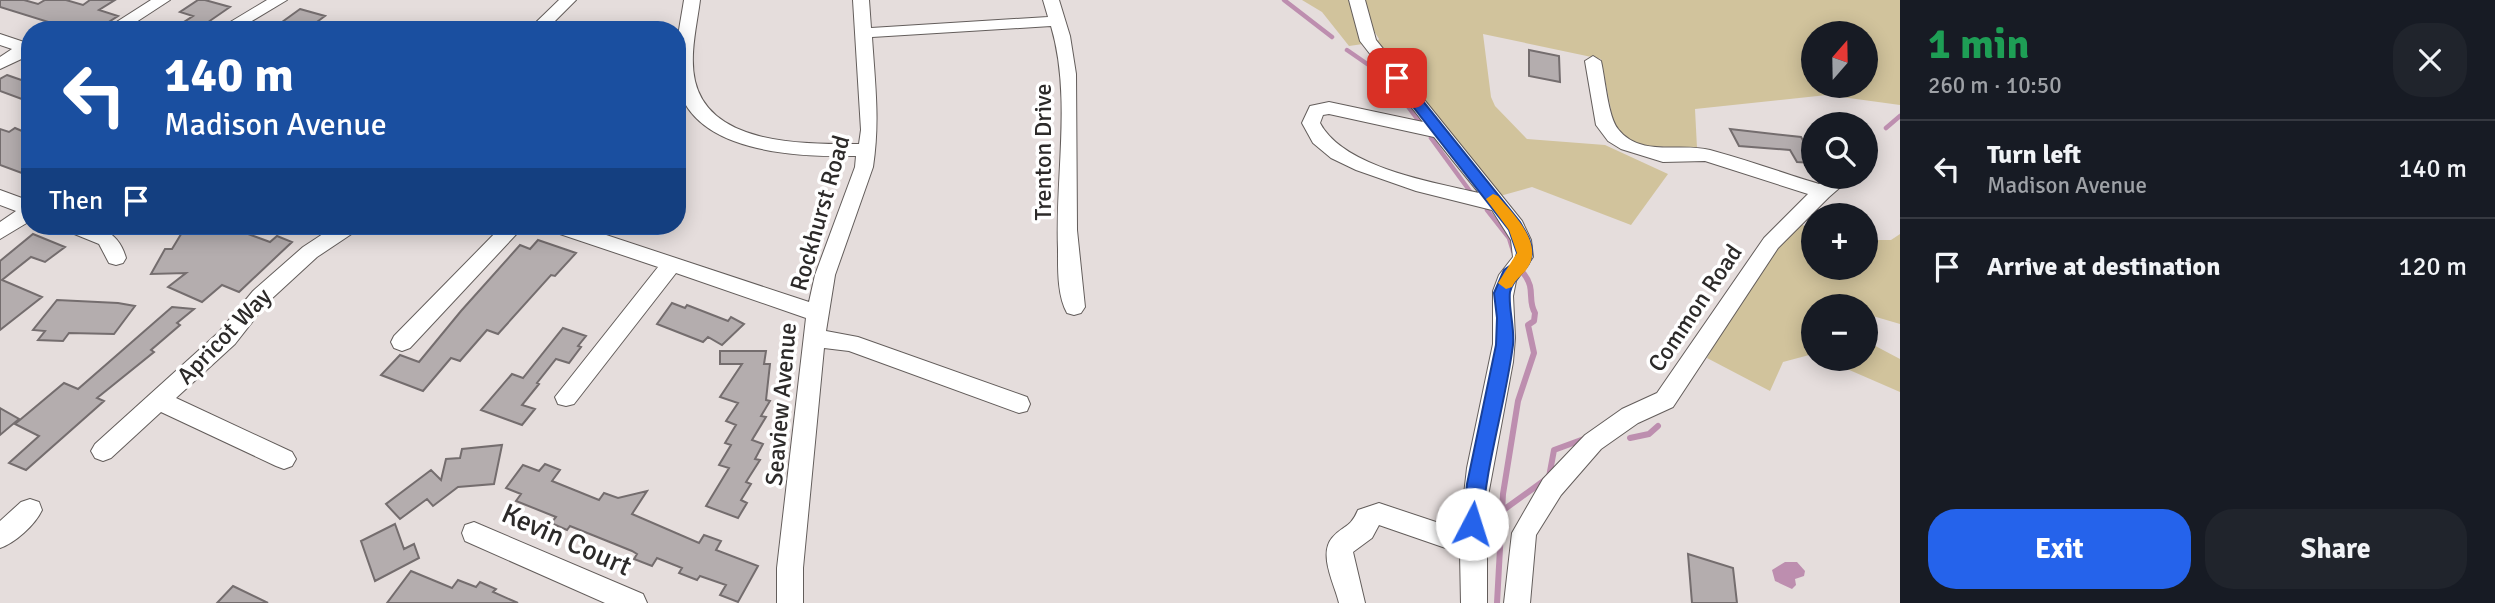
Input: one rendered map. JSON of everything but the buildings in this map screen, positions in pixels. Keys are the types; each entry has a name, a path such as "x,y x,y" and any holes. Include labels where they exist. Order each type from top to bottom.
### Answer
{"street":[{"path":"127,21 162,0"},
{"path":"241,21 279,0"},
{"path":"546,21 568,0"},
{"path":"686,68 692,0"},
{"name":"Rockhurst Road","path":"817,313 825,275 859,180 870,130 861,0"},
{"name":"Trenton Drive","path":"1051,0 1068,63 1067,234 1069,282 1074,307"},
{"path":"1357,0 1368,41 1515,226 1525,253 1520,266 1509,274 1502,293 1504,345 1476,484 1471,545 1474,603"},
{"path":"864,33 1057,22"},
{"path":"0,39 21,46"},
{"path":"0,64 21,53"},
{"path":"1593,61 1605,125 1627,145 1663,156 1706,155 1822,192"},
{"path":"686,83 689,94 710,121 752,141 778,146 867,150"},
{"path":"1440,132 1329,107 1316,110 1311,123 1318,139 1326,146 1382,174 1498,205"},
{"name":"Common Road","path":"1517,603 1524,533 1552,487 1593,442 1630,416 1665,400 1770,243 1826,189"},
{"path":"0,197 21,206"},
{"path":"0,232 21,217"},
{"path":"98,235 113,243 116,258"},
{"name":"Apricot Way","path":"103,451 227,338 260,297 310,252 338,235"},
{"path":"402,342 505,235"},
{"name":"Seaview Avenue","path":"585,235 817,313 790,568 790,603"},
{"path":"566,397 672,264"},
{"path":"815,338 850,343 1019,404"},
{"path":"159,401 284,459"},
{"path":"0,537 30,510"},
{"path":"1352,603 1349,583 1338,559 1341,546 1363,530 1367,518 1379,514 1471,545"},
{"name":"Kevin Court","path":"474,533 634,603"}],"shaded area":[{"path":"1302,0 1351,0 1363,44 1349,46 1322,12"},
{"path":"1364,0 1900,0 1900,105 1849,98 1878,98 1878,21 1801,21 1801,98 1695,109 1697,148 1640,146 1615,130 1601,59 1483,34 1491,97 1495,106 1527,139 1605,145 1668,174 1631,225 1532,187 1500,196 1376,43 1379,39 1371,26"},
{"path":"1800,224 1801,280 1878,280 1878,240 1891,240 1900,234 1900,324 1878,318 1878,294 1801,294 1801,357 1783,362 1770,391 1707,358 1749,288"},
{"path":"1878,347 1900,359 1900,392 1852,371 1878,371"},
{"path":"1785,562 1797,562 1805,571 1804,576 1795,579 1796,585 1792,589 1775,581 1772,570"}],"waterway":[{"path":"1284,0 1332,37"},
{"path":"1347,50 1386,77 1418,120"},
{"path":"1886,128 1900,116"},
{"path":"1431,138 1472,194"},
{"path":"1487,210 1509,238 1513,251"},
{"path":"1502,511 1518,401 1534,353 1528,325 1534,321 1535,313 1530,285 1524,274"},
{"path":"1630,438 1649,434 1658,426"},
{"path":"1502,511 1549,477 1554,450 1584,439"},
{"path":"1497,603 1502,511"}],"slow traffic":[{"path":"1493,199 1515,226 1525,253 1520,266 1509,274 1506,283"}],"route":[{"path":"1397,78 1515,226 1525,253 1520,266 1509,274 1502,293 1504,345 1476,484 1472,524"}]}
